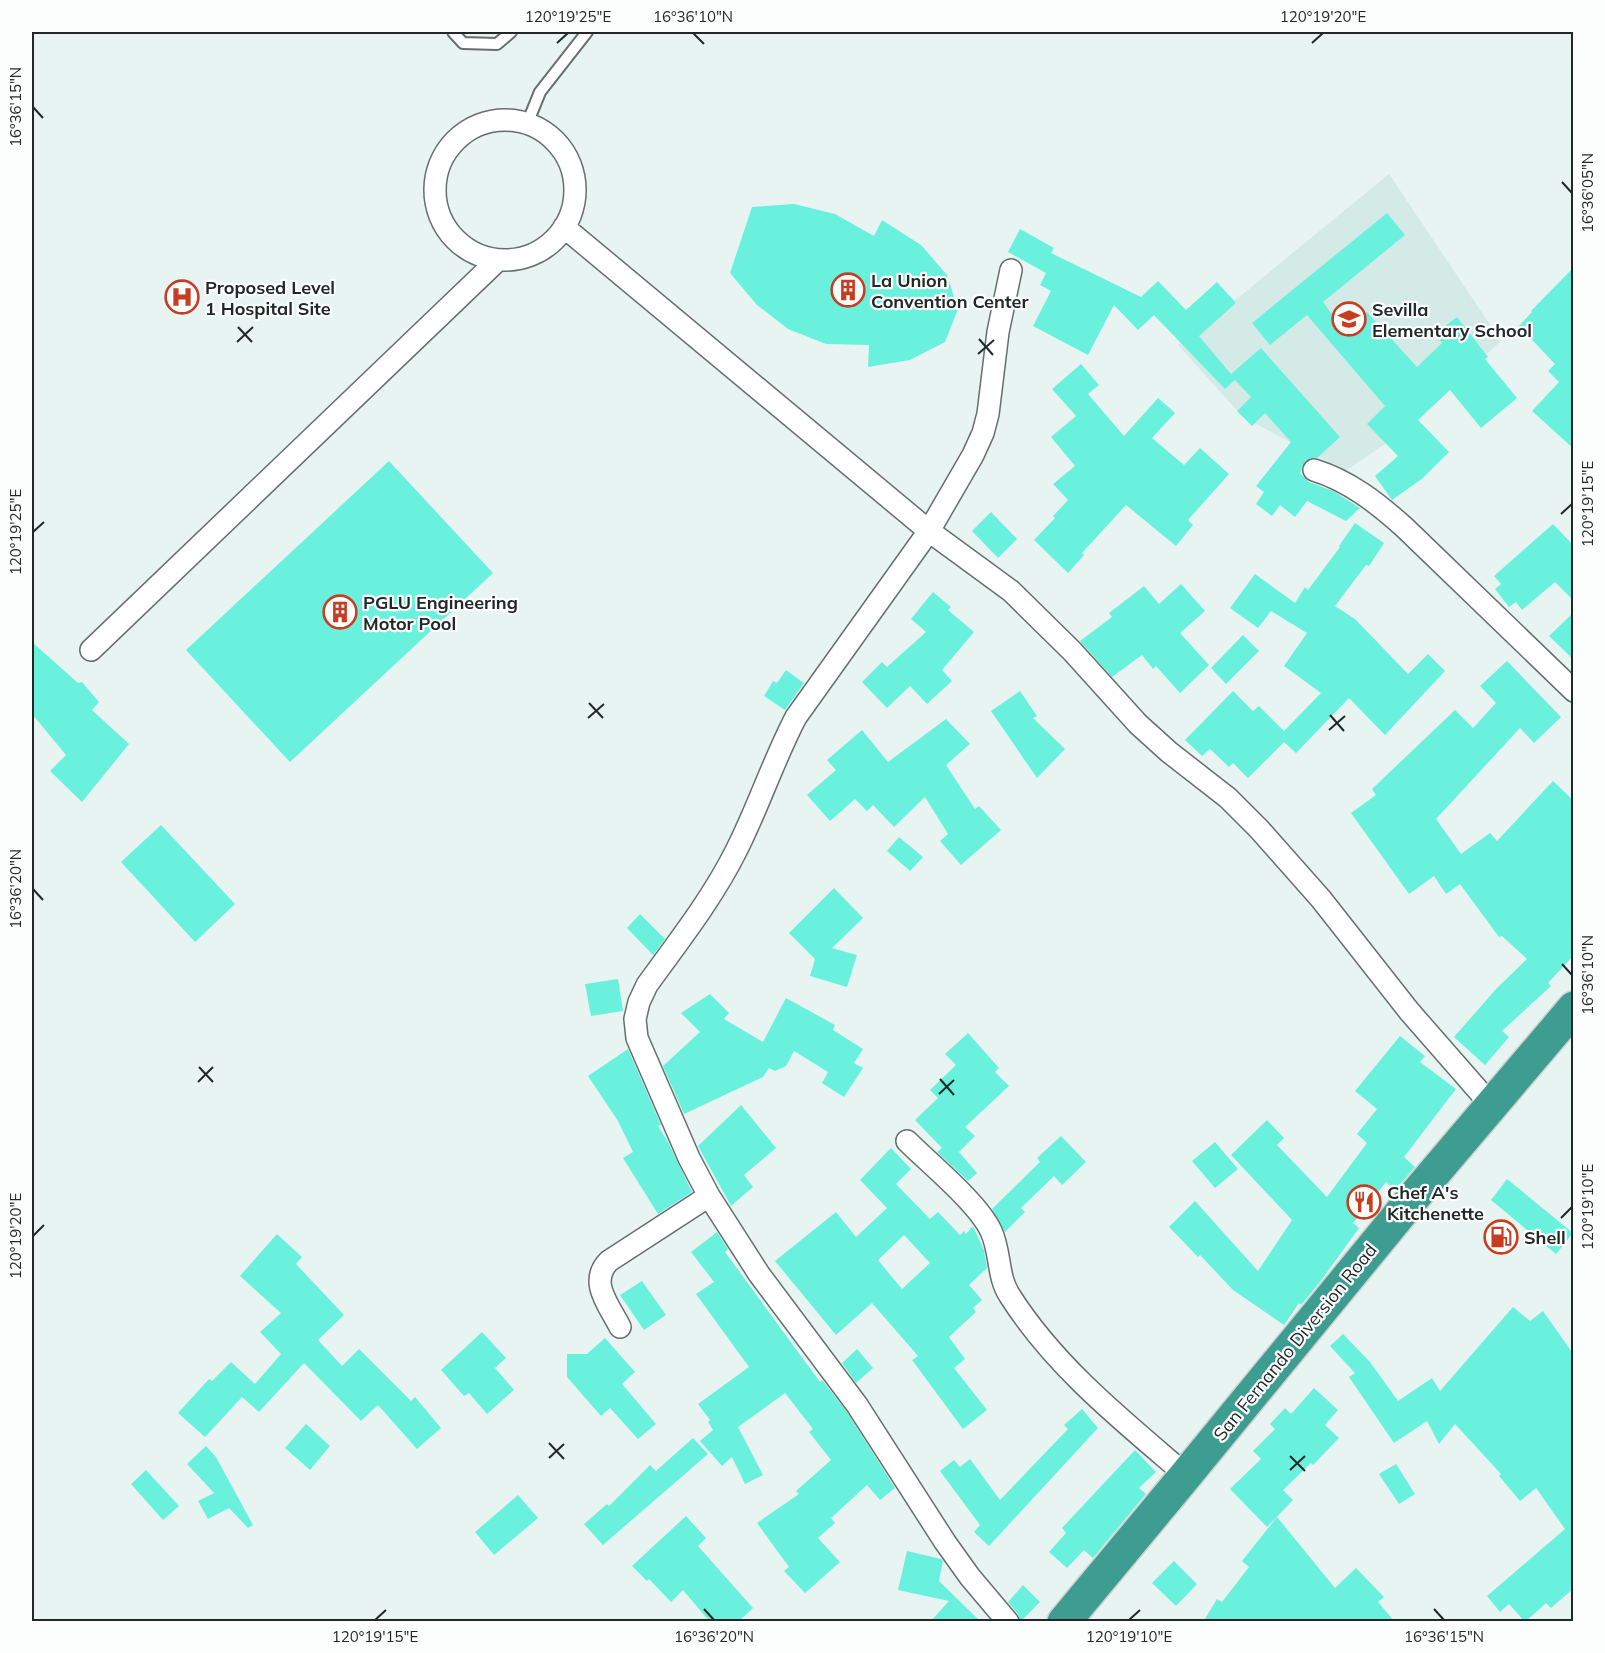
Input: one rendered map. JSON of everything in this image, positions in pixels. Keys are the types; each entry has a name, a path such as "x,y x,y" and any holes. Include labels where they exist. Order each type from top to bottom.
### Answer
{"highway":[{"name":"San Fernando Diversion Road","path":"1064,1622 1418,1192 1574,1008"}],"street":[{"path":"496,120 512,120 541,130 564,152 575,182 575,198 564,227 555,240 543,249 513,260 482,257 468,250 445,228 438,214 435,183 438,167 445,153 466,131 496,120"},
{"path":"564,227 928,531 1011,591 1072,651 1138,724 1169,752 1228,798 1259,829 1321,899 1409,1011 1492,1106"},
{"path":"91,650 498,260"},
{"path":"1008,1622 970,1577 945,1542 869,1421 759,1274 709,1196 689,1158 637,1038 635,1019 639,1002 647,985 715,890 737,851 783,742 796,717 928,531 974,454 983,433 992,387 998,332 1011,270"},
{"path":"1314,470 1335,476 1353,486 1387,513 1574,691"},
{"path":"907,1141 982,1216 995,1241 1004,1286 1037,1333 1076,1376 1125,1424 1186,1475"},
{"path":"620,1327 601,1292 599,1278 603,1266 709,1196"}],"lane":[{"path":"453,32 463,43 497,44 511,32"},
{"path":"527,124 540,92 587,32"}],"shaded area":[{"name":"Sevilla Elementary School","path":"1389,174 1501,341 1394,438 1345,471 1243,417 1178,345"}],"building":[{"name":"La Union Convention Center","path":"794,204 835,214 874,236 882,220 921,245 947,275 958,309 945,342 910,360 868,367 869,345 826,344 788,329 757,305 730,273 752,207"},
{"path":"1387,213 1405,235 1323,302 1345,332 1367,312 1417,367 1442,343 1435,334 1457,317 1488,357 1485,359 1517,398 1481,428 1450,390 1418,420 1449,452 1423,478 1392,500 1375,476 1398,456 1367,424 1385,406 1307,315 1270,345 1252,323"},
{"path":"1020,229 1054,248 1051,253 1141,297 1158,281 1186,310 1217,282 1236,303 1199,336 1231,374 1261,348 1340,437 1317,458 1305,461 1300,473 1309,482 1333,491 1360,508 1346,521 1307,501 1295,517 1280,505 1272,516 1256,504 1264,492 1256,486 1291,442 1265,413 1252,426 1237,411 1251,397 1235,380 1225,389 1154,315 1138,330 1114,305 1088,355 1033,326 1051,291 1040,285 1046,273 1008,252"},
{"path":"1574,267 1574,449 1532,411 1559,382 1548,371 1555,364 1519,326"},
{"path":"1081,364 1099,385 1088,394 1124,436 1158,398 1175,413 1152,438 1184,465 1200,448 1229,474 1188,520 1193,525 1176,546 1126,505 1082,553 1084,555 1068,573 1034,540 1068,500 1053,484 1075,466 1051,437 1076,416 1052,389"},
{"name":"PGLU Engineering Motor Pool","path":"389,461 493,573 290,762 186,650"},
{"path":"991,512 1017,539 998,558 972,531"},
{"path":"1355,523 1384,543 1369,566 1366,565 1335,606 1355,619 1408,674 1428,654 1445,671 1385,735 1349,698 1296,753 1284,742 1248,778 1233,763 1229,767 1210,749 1202,756 1185,740 1233,691 1253,711 1259,706 1284,731 1321,693 1284,666 1307,633 1271,611 1258,628 1230,608 1255,574 1295,603 1305,587 1308,590"},
{"path":"1553,524 1574,546 1574,601 1555,582 1522,610 1516,602 1509,607 1495,589 1501,584 1494,576"},
{"path":"1181,584 1205,611 1180,633 1209,665 1180,693 1156,666 1153,669 1142,655 1112,677 1080,641 1112,617 1109,613 1144,586 1159,604"},
{"path":"933,592 951,607 948,610 974,632 942,670 952,681 927,704 910,686 887,708 862,682 882,662 887,667 926,632 911,619"},
{"path":"1574,612 1574,660 1549,636"},
{"path":"1243,635 1259,651 1226,684 1211,668"},
{"path":"32,642 78,683 82,682 99,702 92,710 129,744 82,802 50,771 66,755 32,714"},
{"path":"1507,661 1561,717 1534,743 1520,728 1436,819 1461,854 1490,833 1497,841 1553,781 1574,801 1574,955 1548,983 1551,986 1502,1031 1509,1037 1485,1065 1454,1037 1497,988 1527,959 1502,936 1499,937 1460,884 1446,894 1434,876 1409,894 1351,813 1376,795 1372,789 1455,710 1473,728 1496,703 1480,686"},
{"path":"786,670 804,683 785,710 764,696 773,681 777,683"},
{"path":"1020,691 1037,716 1033,718 1065,749 1037,778 991,711"},
{"path":"946,719 970,744 946,765 975,809 979,806 1001,830 961,865 940,841 948,834 925,797 894,827 873,805 867,811 855,799 830,821 807,795 836,770 827,760 862,730 888,762"},
{"path":"161,825 235,904 195,942 121,862"},
{"path":"899,837 923,857 910,871 887,851"},
{"path":"834,888 863,918 832,948 857,955 847,987 810,976 815,959 789,933"},
{"path":"640,914 665,939 653,955 627,928"},
{"path":"618,979 623,1011 591,1016 585,984"},
{"path":"710,994 729,1013 724,1019 763,1042 786,998 835,1025 833,1030 863,1049 854,1063 863,1068 844,1097 822,1083 828,1072 794,1051 786,1066 775,1071 769,1068 763,1077 684,1114 663,1066 700,1032 681,1013"},
{"path":"968,1033 999,1068 995,1072 1009,1086 965,1127 975,1136 959,1152 977,1173 968,1181 937,1152 942,1148 915,1120 938,1098 930,1090 956,1065 945,1054"},
{"path":"1400,1036 1425,1056 1420,1062 1456,1089 1404,1157 1415,1167 1395,1190 1386,1182 1353,1223 1359,1228 1320,1282 1301,1305 1299,1303 1284,1325 1233,1290 1169,1227 1195,1201 1258,1271 1292,1220 1231,1155 1267,1120 1284,1138 1277,1145 1327,1197 1367,1143 1357,1134 1377,1109 1355,1091"},
{"path":"628,1049 661,1125 658,1126 692,1192 658,1214 623,1158 633,1152 618,1121 588,1076"},
{"path":"741,1105 776,1148 744,1175 753,1187 731,1206 698,1146"},
{"path":"1061,1136 1086,1162 1062,1185 1054,1176 1021,1208 1025,1212 1005,1232 992,1209 1040,1162 1037,1158"},
{"path":"1215,1142 1238,1169 1215,1188 1192,1161"},
{"path":"891,1148 911,1169 896,1184 930,1219 938,1212 960,1235 964,1231 966,1234 973,1226 984,1250 987,1268 969,1285 982,1300 973,1308 976,1312 949,1337 965,1359 954,1368 987,1410 963,1429 912,1360 918,1356 872,1303 836,1335 775,1261 836,1212 856,1237 887,1208 860,1180","holes":["904,1235 930,1263 902,1289 878,1260"]},
{"path":"1507,1179 1573,1233 1556,1254 1491,1200"},
{"path":"717,1232 728,1249 725,1252 820,1382 822,1380 847,1412 895,1488 880,1500 867,1485 831,1518 835,1523 818,1538 840,1562 805,1593 784,1571 789,1567 757,1523 799,1494 796,1491 831,1460 809,1432 813,1429 785,1393 738,1427 763,1475 745,1484 732,1457 722,1466 700,1441 713,1430 708,1422 710,1420 698,1404 749,1367 696,1294 714,1282 691,1252"},
{"path":"277,1234 302,1257 296,1264 344,1315 318,1340 342,1366 359,1349 411,1401 415,1397 441,1428 417,1449 378,1405 361,1421 304,1363 259,1412 242,1397 205,1437 178,1413 209,1379 212,1381 231,1362 255,1384 281,1354 260,1332 281,1313 240,1276"},
{"path":"642,1281 666,1315 644,1330 620,1295"},
{"path":"1513,1307 1530,1321 1543,1311 1574,1355 1574,1588 1551,1608 1546,1603 1525,1622 1509,1604 1500,1612 1487,1596 1565,1529 1536,1488 1520,1501 1499,1476 1501,1474 1455,1424 1439,1444 1427,1421 1394,1443 1349,1377 1355,1373 1330,1346 1343,1334 1370,1362 1398,1401 1432,1378 1440,1391"},
{"path":"482,1332 506,1358 495,1368 514,1390 487,1414 469,1393 464,1396 441,1370"},
{"path":"605,1338 635,1372 622,1384 656,1424 638,1439 610,1408 601,1416 567,1377 567,1354 587,1354"},
{"path":"857,1349 873,1368 856,1383 842,1363"},
{"path":"1314,1388 1338,1410 1325,1425 1339,1438 1313,1465 1311,1463 1283,1490 1293,1500 1267,1527 1230,1489 1261,1459 1253,1451 1275,1429 1270,1424 1285,1408 1291,1414"},
{"path":"1082,1409 1098,1428 989,1546 974,1532 980,1525 940,1471 954,1460 960,1467 970,1459 1000,1500 1068,1429 1064,1425"},
{"path":"306,1424 330,1446 310,1470 285,1448"},
{"path":"693,1438 708,1454 603,1545 584,1524 607,1504 609,1506 650,1465 656,1471"},
{"path":"206,1446 216,1457 253,1525 248,1528 229,1508 208,1519 198,1501 214,1493 187,1464"},
{"path":"1135,1450 1156,1472 1139,1488 1146,1494 1093,1558 1084,1550 1067,1568 1049,1552 1066,1533 1062,1528"},
{"path":"1396,1464 1415,1494 1399,1504 1379,1474"},
{"path":"146,1470 179,1506 163,1520 131,1484"},
{"path":"518,1495 538,1518 494,1555 475,1532"},
{"path":"686,1516 706,1538 698,1546 753,1608 738,1622 710,1622 683,1590 671,1602 649,1579 647,1581 632,1566"},
{"path":"1277,1517 1335,1588 1356,1568 1384,1597 1378,1602 1395,1622 1203,1622 1217,1599 1222,1602 1249,1567 1242,1561"},
{"path":"907,1551 941,1559 943,1561 939,1581 981,1622 930,1622 949,1601 898,1590"},
{"path":"1174,1561 1197,1584 1176,1606 1152,1583"},
{"path":"1023,1585 1040,1602 1020,1622 1018,1614 1008,1602"}],"place":[{"name":"La Union Convention Center","path":"848,290"},
{"name":"Proposed Level 1 Hospital Site","path":"182,297"},
{"name":"Sevilla Elementary School","path":"1349,319"},
{"name":"PGLU Engineering Motor Pool","path":"340,612"},
{"name":"Chef A's Kitchenette","path":"1364,1202"},
{"name":"Shell","path":"1501,1237"}]}
